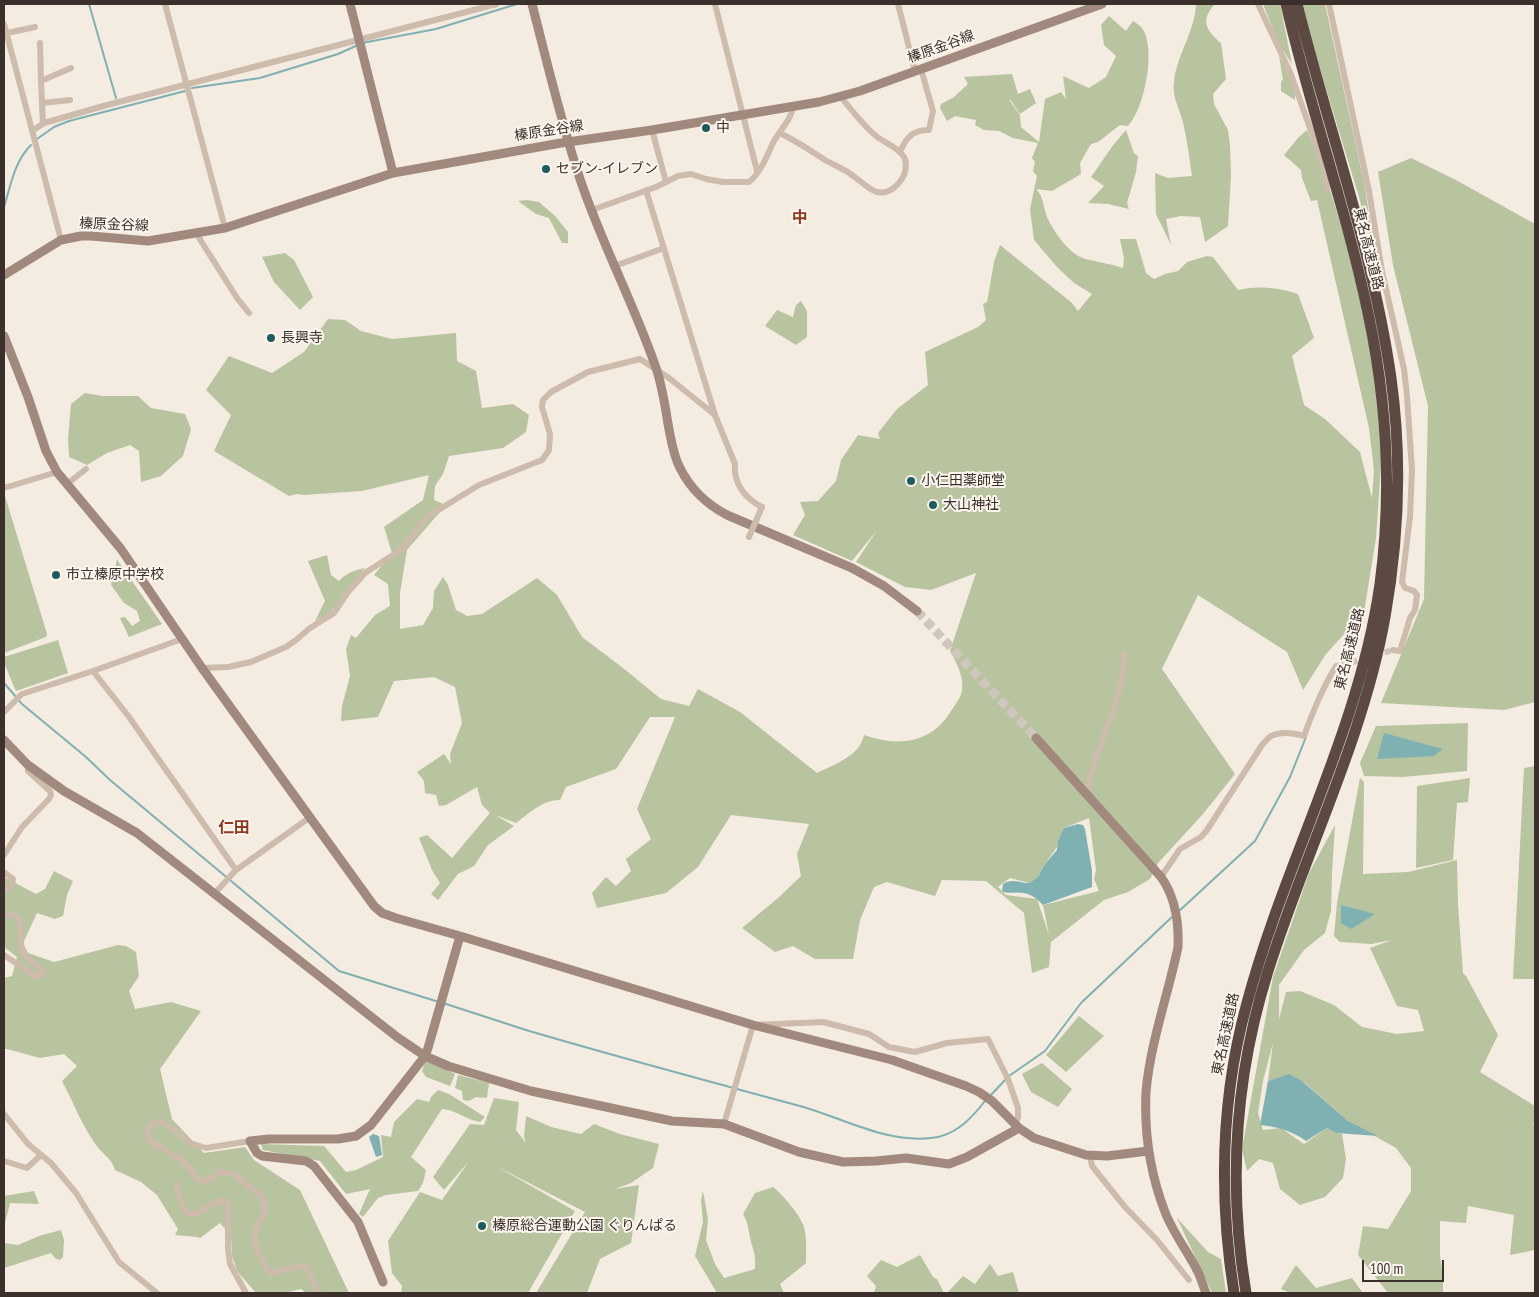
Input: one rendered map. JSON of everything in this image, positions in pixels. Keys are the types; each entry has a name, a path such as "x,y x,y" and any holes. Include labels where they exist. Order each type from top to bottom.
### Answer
{"highway":[{"name":"東名高速道路","path":"1234,1293 1227,1235 1224,1186 1228,1104 1237,1044 1246,1004 1263,951 1341,740 1364,665 1376,606 1382,563 1387,490 1383,413 1369,315 1345,217 1286,4"},
{"name":"東名高速道路","path":"1246,1293 1239,1240 1236,1175 1240,1104 1248,1050 1276,945 1350,746 1367,694 1385,618 1396,533 1398,466 1395,419 1391,379 1381,325 1355,213 1297,4"}],"street":[{"path":"165,4 188,84 225,228"},
{"path":"350,4 393,173"},
{"path":"32,130 43,124 188,84 360,43 497,4"},
{"path":"532,4 580,179 657,370 672,445 678,466 687,482 700,497 714,508 852,568 884,586 917,611"},
{"path":"715,4 758,171"},
{"path":"898,4 918,70 933,111 928,130 916,131 911,134 906,139 900,152"},
{"name":"榛原金谷線","path":"4,275 61,240 91,236 148,241 225,228 393,173 569,142 743,115 841,96 918,70 1089,6 1102,4"},
{"path":"1258,4 1290,72 1324,167 1327,188"},
{"path":"1329,4 1370,191 1382,271 1404,369 1407,396 1412,470 1410,517 1402,582 1405,588 1414,591 1417,595 1415,610 1410,618 1400,651 1394,650"},
{"path":"4,24 61,240"},
{"path":"6,33 35,27"},
{"path":"40,43 43,124"},
{"path":"42,81 72,68"},
{"path":"780,132 877,192 889,191 901,180 906,168 905,158 900,152 877,137 860,121 841,96"},
{"path":"42,103 70,100"},
{"path":"592,210 678,176 692,174 706,179 749,182 767,160 780,132 792,113 793,106"},
{"path":"652,130 666,182"},
{"path":"646,190 715,416 735,464 734,470 738,484 749,499 762,507 749,537"},
{"path":"196,233 237,298 249,313"},
{"path":"615,266 664,248"},
{"path":"4,336 28,397 46,451 57,472 121,549 202,668 309,818 374,906 382,913 753,1026 892,1060 966,1086 989,1099 1017,1126 1034,1138 1090,1156 1108,1156 1148,1151"},
{"path":"202,668 228,667 251,662 286,647 310,628 334,614 348,592 365,573 402,548 427,517 479,486 542,460 550,450 550,434 542,407 544,400 551,392 588,372 640,359 657,370 715,416"},
{"path":"67,484 86,469"},
{"path":"4,488 57,472"},
{"path":"4,712 22,694 182,639"},
{"path":"1087,793 1089,778 1121,688 1124,653"},
{"path":"1161,877 1180,849 1201,837 1262,744 1271,736 1278,734 1292,733 1304,736 1314,706 1329,677 1336,666 1344,665"},
{"path":"93,671 129,717 236,870"},
{"path":"1036,738 1166,883 1177,914 1178,947 1146,1091 1148,1151 1156,1186 1166,1214 1199,1273 1206,1293"},
{"path":"4,740 28,765 88,806 137,832 397,1037 424,1056 448,1066 531,1091 672,1121 724,1124 799,1152 843,1162 906,1158 949,1164 967,1157 1017,1126"},
{"path":"4,855 22,827 50,799 50,791 28,771 28,765"},
{"path":"215,893 236,870 309,818"},
{"path":"4,872 12,879 12,885 8,889 4,889"},
{"path":"4,916 15,916 18,918 21,923 23,954 44,972 41,975 35,976 4,955"},
{"path":"319,1293 306,1267 299,1266 271,1273 266,1268 254,1237 264,1213 262,1196 229,1172 221,1172 204,1182 198,1180 182,1160 151,1142 148,1138 148,1129 152,1124 159,1121 167,1124 190,1143 206,1148 269,1139 338,1139 356,1136 371,1126 424,1056 428,1048 460,936"},
{"path":"753,1026 823,1022 869,1034 889,1046 915,1052 948,1043 988,1038 1018,1108 1017,1126"},
{"path":"724,1124 753,1026"},
{"path":"4,1114 28,1144 50,1163 76,1193 119,1262 158,1293"},
{"path":"250,1141 257,1153 262,1156 306,1161 314,1166 358,1222 384,1282"},
{"path":"4,1161 27,1168 41,1155"},
{"path":"1090,1156 1092,1166 1126,1207 1157,1240 1188,1280"},
{"path":"177,1184 179,1198 184,1209 189,1213 202,1212 221,1200 228,1204 230,1264 246,1293"}],"green space":[{"path":"1196,4 1215,4 1206,20 1209,30 1221,43 1226,79 1213,94 1214,104 1228,130 1230,146 1231,175 1228,226 1205,242 1200,217 1181,216 1166,219 1171,245 1156,214 1155,173 1168,178 1192,176 1185,133 1174,86 1176,71 1193,24"},
{"path":"1263,4 1280,4 1292,64 1279,44"},
{"path":"1302,4 1325,4 1365,187 1376,262 1359,197 1309,33"},
{"path":"1109,16 1126,31 1133,21 1142,28 1148,50 1147,78 1134,118 1128,126 1120,125 1098,142 1091,144 1080,163 1081,174 1052,191 1036,189 1042,199 1050,223 1063,242 1079,256 1123,268 1124,258 1120,239 1136,239 1146,273 1154,279 1178,271 1187,262 1207,256 1213,257 1238,290 1269,288 1298,294 1314,338 1292,356 1304,405 1325,419 1360,452 1372,498 1374,471 1369,428 1317,200 1311,201 1302,178 1301,170 1284,155 1307,130 1326,176 1347,246 1373,354 1382,450 1376,538 1364,612 1326,654 1303,690 1287,652 1198,595 1162,669 1235,774 1203,814 1159,862 1150,879 1128,892 1104,900 1051,942 1049,967 1032,973 1024,913 986,881 942,880 935,896 887,882 874,887 860,920 853,959 815,959 793,946 775,952 742,928 801,876 797,854 809,824 731,815 698,867 666,893 597,908 592,893 606,877 616,886 631,871 626,859 651,839 637,809 675,717 650,717 616,769 566,787 560,800 542,804 516,823 495,815 514,826 488,845 474,866 458,874 438,900 431,894 440,883 432,870 419,838 427,835 452,858 490,813 482,805 477,787 446,805 439,806 436,795 425,793 424,781 417,772 444,754 451,764 450,754 462,723 455,687 434,677 394,681 378,717 341,721 342,706 350,676 346,649 351,635 356,638 375,615 390,606 388,584 374,575 392,553 384,527 423,500 429,475 362,491 289,496 214,451 231,415 206,390 229,356 272,373 304,352 328,319 345,320 361,331 392,339 456,333 457,361 476,371 482,408 513,404 529,415 526,432 503,448 449,456 443,474 435,486 434,500 446,505 407,550 400,593 400,629 423,625 433,608 434,591 443,577 448,585 456,610 467,616 482,614 537,578 557,595 582,637 661,699 689,706 698,689 740,712 817,773 839,763 852,754 858,749 864,735 889,741 913,740 924,736 943,722 956,704 961,693 961,675 950,651 976,573 931,590 905,587 856,562 877,530 852,561 793,535 805,515 800,502 818,501 836,481 841,460 858,435 880,439 878,433 897,409 928,385 925,352 978,327 986,320 983,304 987,302 994,262 1000,245 1072,303 1078,311 1092,294 1074,283 1057,267 1034,240 1030,209 1037,176 1033,171 1035,162 1032,158 1038,143 1013,138 999,131 984,130 975,125 976,120 955,116 947,121 940,108 941,104 954,97 968,84 964,77 1012,74 1018,94 1030,89 1036,103 1020,114 1010,99 1010,101 1020,115 1021,127 1039,142 1045,99 1061,92 1066,99 1063,76 1089,88 1106,77 1116,56 1104,45 1101,25","holes":["1089,818 1096,870 1094,879 1099,891 1043,905 1049,935 1037,899 1006,895 998,887 1010,878 1029,883 1038,877 1057,847 1064,828"]},
{"path":"1279,56 1292,83 1295,100 1281,91 1281,81 1283,80"},
{"path":"1126,130 1134,153 1138,156 1136,172 1127,203 1129,209 1108,204 1088,203 1104,186 1091,177"},
{"path":"1411,158 1456,180 1535,224 1535,702 1504,710 1381,703 1424,599 1428,406 1393,265 1378,172"},
{"path":"518,201 539,202 555,216 568,232 568,243 562,243 549,218 536,214"},
{"path":"285,253 294,260 313,297 300,310 274,282 262,257"},
{"path":"801,301 807,311 807,337 796,345 765,326 777,310 793,317 796,305"},
{"path":"85,393 102,396 138,396 151,408 185,414 191,429 183,456 161,476 141,482 139,451 130,445 107,453 87,465 69,457 68,439 71,404"},
{"path":"5,496 47,634 46,637 4,653"},
{"path":"327,555 331,575 339,581 347,574 365,568 329,614 315,621 325,601 308,561"},
{"path":"117,559 162,624 129,637 120,618 125,617 132,626 140,621 137,611 124,603 111,585"},
{"path":"58,640 68,673 16,691 4,663 4,657"},
{"path":"1468,723 1467,771 1403,777 1364,776 1360,763 1376,726"},
{"path":"1535,766 1535,979 1513,979 1524,768"},
{"path":"1360,778 1364,782 1363,874 1408,872 1457,860 1463,973 1498,1035 1480,1072 1535,1106 1535,1120 1533,1124 1535,1125 1535,1250 1510,1255 1514,1215 1468,1206 1466,1223 1440,1221 1443,1293 1388,1293 1358,1255 1363,1226 1388,1229 1411,1191 1411,1168 1396,1148 1348,1121 1305,1083 1289,1075 1268,1081 1273,1043 1263,1081 1258,1113 1263,1130 1281,1128 1304,1144 1327,1128 1342,1134 1346,1159 1343,1178 1325,1197 1300,1205 1280,1189 1273,1163 1259,1159 1247,1171 1242,1149 1273,977 1309,873 1335,825 1331,911 1325,933 1304,950 1279,985 1279,1019 1286,992 1300,991 1334,1005 1362,1027 1397,1034 1424,1031 1418,1010 1397,1006 1370,948 1392,940 1371,944 1340,942 1334,936 1337,903"},
{"path":"1470,778 1468,802 1457,803 1453,860 1416,868 1417,786"},
{"path":"54,871 73,881 67,895 63,916 55,919 37,913 23,943 28,953 54,962 118,945 126,946 136,952 139,976 129,991 135,1009 171,1002 201,1011 160,1069 172,1119 204,1153 245,1147 254,1160 300,1190 349,1293 306,1293 301,1289 284,1293 256,1293 237,1271 232,1256 231,1236 220,1223 200,1238 175,1235 178,1229 157,1195 141,1182 115,1170 107,1156 91,1137 62,1081 77,1066 64,1054 40,1058 4,1049 4,978 12,976 17,957 4,947 4,877 36,894 45,889"},
{"path":"1079,1016 1104,1036 1066,1072 1046,1055"},
{"path":"426,1059 455,1074 450,1086 426,1077 422,1071"},
{"path":"1042,1063 1072,1089 1058,1107 1031,1092 1022,1074"},
{"path":"458,1075 489,1083 487,1098 476,1097 469,1101 463,1100 462,1091 455,1088"},
{"path":"438,1090 449,1094 485,1117 480,1122 442,1109 411,1157 426,1170 423,1183 418,1191 386,1195 378,1198 363,1217 359,1214 370,1189 346,1194 320,1161 263,1150 261,1144 324,1146 346,1172 356,1170 383,1157 381,1135 391,1137 394,1122 417,1099 429,1102"},
{"path":"494,1098 519,1102 516,1130 526,1143 524,1137 526,1116 551,1127 581,1134 594,1124 620,1134 659,1144 653,1168 631,1183 615,1189 639,1185 631,1243 600,1259 587,1293 536,1293 585,1212 496,1166 575,1211 528,1293 401,1293 402,1286 392,1273 388,1241 420,1192 442,1200 469,1161 444,1190 433,1177 470,1124 484,1125"},
{"path":"773,1187 791,1206 802,1222 806,1236 806,1263 780,1284 784,1293 717,1293 695,1256 703,1222 701,1200 703,1191 708,1219 706,1240 715,1264 724,1278 755,1269 754,1252 747,1222 743,1214 755,1193"},
{"path":"34,1191 39,1204 10,1203 4,1227 4,1196"},
{"path":"1177,1218 1208,1252 1221,1259 1226,1293 1212,1293"},
{"path":"61,1230 64,1240 63,1257 60,1260 56,1259 51,1253 4,1268 4,1243 18,1245 39,1236"},
{"path":"920,1255 933,1277 937,1279 944,1293 874,1293 876,1286 867,1276 881,1260 897,1267"},
{"path":"990,1264 998,1276 1013,1272 1019,1293 947,1293 963,1276 975,1284"},
{"path":"1296,1265 1316,1288 1352,1278 1363,1293 1290,1293 1281,1289"}],"water":[{"path":"1384,733 1443,749 1434,756 1377,759"},
{"path":"1078,824 1083,825 1085,829 1092,871 1092,887 1043,905 1029,894 1002,891 1003,884 1006,882 1029,883 1038,877 1045,864 1057,850 1058,841 1064,828"},
{"path":"1341,905 1375,914 1351,929 1341,923"},
{"path":"1289,1074 1302,1081 1348,1121 1378,1136 1336,1133 1327,1128 1306,1141 1284,1130 1260,1125 1268,1081"},
{"path":"373,1134 379,1136 382,1155 376,1157 369,1137"}],"waterway":[{"path":"89,4 116,98"},
{"path":"362,43 436,29 517,4"},
{"path":"192,88 260,78 338,54 358,45"},
{"path":"37,139 54,127 69,121 185,91"},
{"path":"4,207 17,166 31,145"},
{"path":"4,683 22,704 86,757 110,780 339,971 439,1002"},
{"path":"1178,912 1255,841 1290,777 1306,737"},
{"path":"1009,1076 1045,1051 1081,1003 1173,916"},
{"path":"443,1003 526,1030 800,1106 897,1137 914,1139 940,1137 948,1134 962,1126 985,1101"},
{"path":"990,1096 1006,1079"}],"tunnel":[{"path":"917,611 1036,738"},
{"path":"1376,655 1393,650"},
{"path":"1343,665 1366,658"}],"place":[{"name":"中","path":"706,128"},
{"name":"セブン-イレブン","path":"546,169"},
{"name":"長興寺","path":"271,338"},
{"name":"小仁田薬師堂","path":"911,481"},
{"name":"大山神社","path":"933,505"},
{"name":"市立榛原中学校","path":"56,575"},
{"name":"榛原総合運動公園 ぐりんぱる","path":"482,1226"}],"district":[{"name":"中","path":"800,218"},
{"name":"仁田","path":"234,828"}]}
